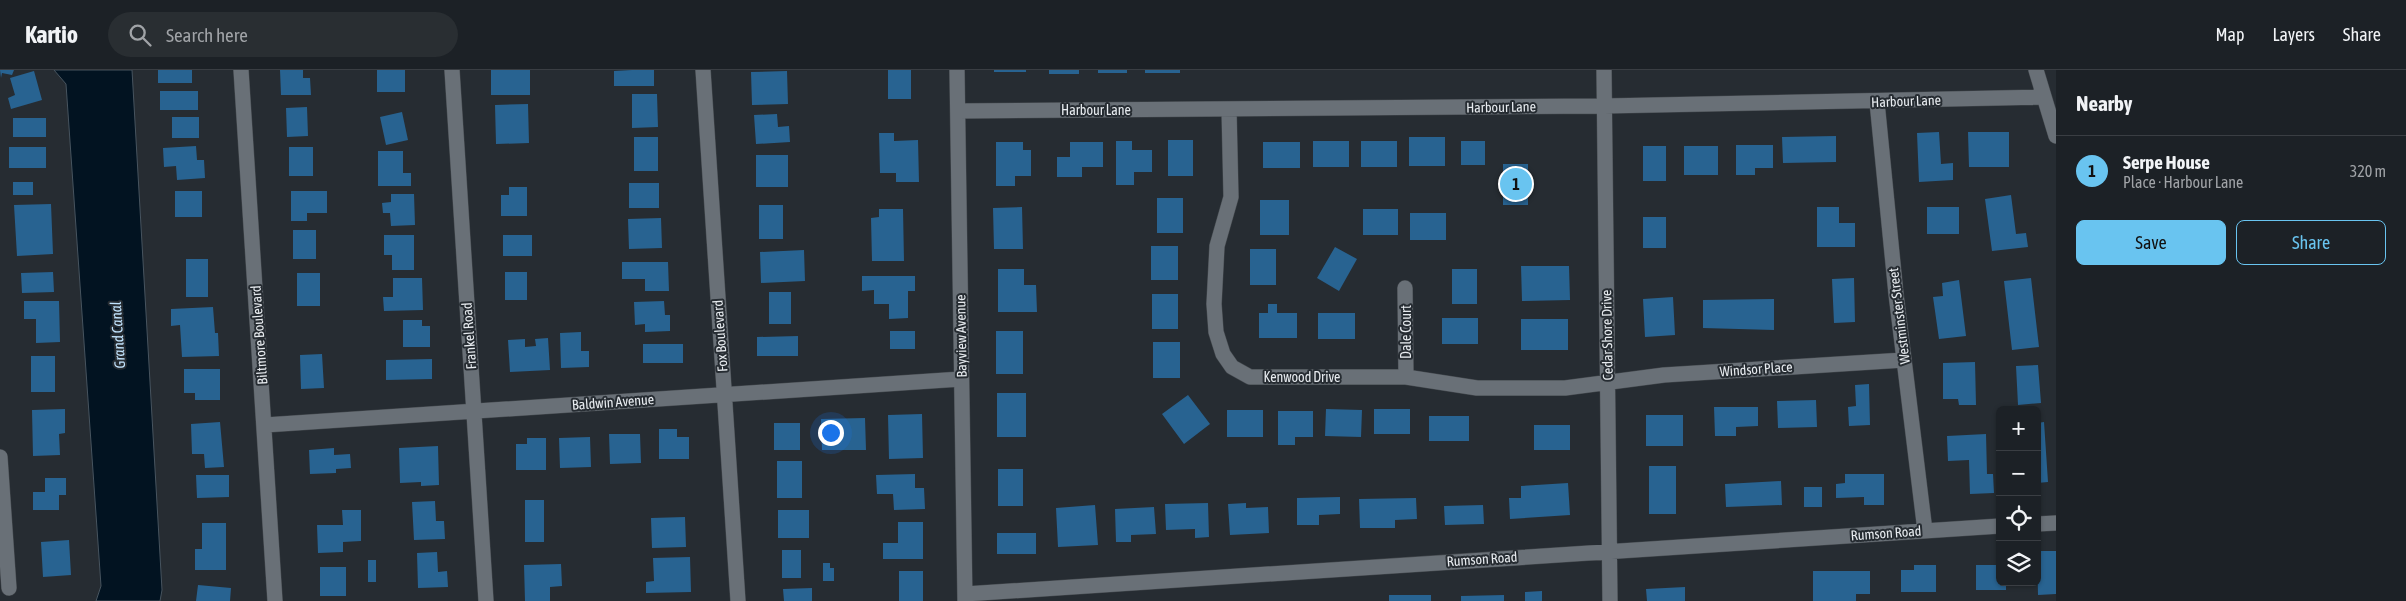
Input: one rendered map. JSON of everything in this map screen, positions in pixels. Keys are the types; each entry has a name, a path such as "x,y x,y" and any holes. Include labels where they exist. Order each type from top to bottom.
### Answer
{"street":[{"name":"Biltmore Boulevard","path":"241,70 275,601"},
{"name":"Frankel Road","path":"452,70 486,601"},
{"name":"Fox Boulevard","path":"703,70 738,601"},
{"name":"Bayview Avenue","path":"957,70 965,597"},
{"name":"Cedar Shore Drive","path":"1604,70 1610,601"},
{"path":"2036,70 2056,136"},
{"name":"Harbour Lane","path":"958,111 1604,106 1877,102 2044,97"},
{"name":"Westminster Street","path":"1877,102 1904,360 1925,531"},
{"name":"Kenwood Drive","path":"1229,109 1231,197 1217,246 1214,304 1216,332 1223,354 1232,368 1250,377 1406,377 1477,388 1565,388 1608,382"},
{"name":"Dale Court","path":"1405,288 1406,377"},
{"name":"Windsor Place","path":"1608,382 1664,375 1904,360"},
{"name":"Baldwin Avenue","path":"265,425 961,379"},
{"path":"0,457 9,588"},
{"path":"2041,524 2056,523"},
{"name":"Rumson Road","path":"965,597 1610,551 1996,526"}],"water":[{"name":"Grand Canal","path":"54,70 132,70 162,590 160,601 96,601 101,586 66,84"}],"building":[{"path":"0,70 14,70 12,75 2,73 1,78"},
{"path":"158,70 192,70 192,83 158,83"},
{"path":"280,70 303,70 303,78 310,78 311,95 281,95"},
{"path":"377,70 405,70 405,92 377,92"},
{"path":"491,70 530,70 530,95 491,95"},
{"path":"654,70 654,86 614,86 614,71"},
{"path":"888,70 911,70 911,99 888,99"},
{"path":"994,70 1026,70 1026,72 994,72"},
{"path":"1049,70 1079,70 1079,74 1049,74"},
{"path":"1098,70 1127,70 1127,73 1098,73"},
{"path":"1145,70 1180,70 1180,73 1145,73"},
{"path":"34,71 42,100 11,109 8,98 15,95 10,78"},
{"path":"787,71 788,104 752,105 751,72"},
{"path":"160,91 198,91 198,110 160,110"},
{"path":"632,94 657,94 658,127 632,128"},
{"path":"528,104 529,143 496,144 495,105"},
{"path":"307,107 308,136 287,137 286,108"},
{"path":"402,112 408,140 386,145 380,117"},
{"path":"777,114 778,127 789,126 790,142 756,144 754,115"},
{"path":"172,117 199,117 199,138 172,138"},
{"path":"13,118 46,118 46,137 13,137"},
{"path":"1939,132 1941,164 1953,163 1953,180 1919,182 1917,133"},
{"path":"1968,132 2009,132 2009,167 1969,167"},
{"path":"879,133 894,133 894,141 918,140 919,182 896,182 896,173 880,173"},
{"path":"1836,136 1836,162 1783,163 1782,137"},
{"path":"634,137 658,137 658,171 634,171"},
{"path":"1409,137 1445,137 1445,166 1409,166"},
{"path":"1168,140 1193,140 1193,176 1168,176"},
{"path":"1116,141 1132,141 1132,150 1152,150 1152,172 1134,172 1134,185 1116,185"},
{"path":"1313,141 1349,141 1349,167 1313,167"},
{"path":"1361,141 1397,141 1397,167 1361,167"},
{"path":"1461,141 1485,141 1485,165 1461,165"},
{"path":"996,142 1023,142 1023,150 1031,150 1031,176 1015,176 1015,186 996,186"},
{"path":"1070,142 1103,142 1103,167 1082,167 1082,177 1057,177 1057,157 1070,157"},
{"path":"1263,142 1300,142 1300,168 1263,168"},
{"path":"1736,145 1773,145 1773,168 1755,168 1755,175 1736,175"},
{"path":"196,146 197,160 204,160 205,178 177,180 176,166 164,167 163,148"},
{"path":"1643,146 1666,146 1666,181 1643,181"},
{"path":"1684,146 1718,146 1718,175 1684,175"},
{"path":"9,147 46,147 46,168 9,168"},
{"path":"289,147 313,147 313,176 289,176"},
{"path":"378,151 403,151 403,173 411,173 411,186 378,186"},
{"path":"756,155 788,155 788,187 756,187"},
{"path":"1503,164 1528,164 1528,205 1503,205"},
{"path":"13,182 33,182 33,195 13,195"},
{"path":"629,183 659,183 659,208 629,208"},
{"path":"509,187 527,187 527,216 501,216 501,195 509,195"},
{"path":"175,191 202,191 202,217 175,217"},
{"path":"291,191 327,191 327,213 307,213 307,221 291,221"},
{"path":"391,194 414,194 415,225 391,226 390,213 383,213 382,203 391,202"},
{"path":"2011,195 2016,234 2026,233 2028,247 1992,251 1985,199"},
{"path":"1157,198 1183,198 1183,233 1157,233"},
{"path":"1260,200 1289,200 1289,235 1260,235"},
{"path":"51,204 53,254 17,256 14,205"},
{"path":"759,205 783,205 783,239 759,239"},
{"path":"1022,207 1023,249 994,249 993,208"},
{"path":"1817,207 1839,207 1839,223 1855,223 1855,247 1817,247"},
{"path":"1927,207 1959,207 1959,234 1927,234"},
{"path":"879,209 903,209 904,261 872,261 871,218 879,217"},
{"path":"1363,209 1398,209 1398,235 1363,235"},
{"path":"1410,213 1446,213 1446,240 1410,240"},
{"path":"1643,217 1666,217 1666,248 1643,248"},
{"path":"661,218 662,248 629,249 628,219"},
{"path":"293,230 316,230 316,259 293,259"},
{"path":"384,235 414,235 414,270 392,270 392,255 384,255"},
{"path":"503,235 532,235 532,256 503,256"},
{"path":"1151,246 1178,246 1178,280 1151,280"},
{"path":"1335,247 1357,259 1339,291 1317,278"},
{"path":"1250,249 1276,249 1276,285 1250,285"},
{"path":"804,250 805,281 761,283 760,252"},
{"path":"186,259 208,259 208,297 186,297"},
{"path":"622,262 668,262 669,291 645,291 645,279 622,279"},
{"path":"1521,266 1569,266 1570,300 1522,301"},
{"path":"998,269 1024,269 1024,285 1036,285 1037,312 998,312"},
{"path":"1452,269 1477,269 1477,304 1452,304"},
{"path":"53,272 54,292 22,293 21,273"},
{"path":"505,272 527,272 527,300 505,300"},
{"path":"297,273 320,273 320,306 297,306"},
{"path":"862,276 915,276 915,291 908,291 908,318 889,319 889,304 874,304 874,290 862,291"},
{"path":"393,278 422,278 423,310 384,311 383,297 393,297"},
{"path":"1854,278 1855,322 1834,323 1832,279"},
{"path":"2031,278 2039,347 2012,350 2004,281"},
{"path":"1959,280 1966,336 1939,339 1933,297 1943,296 1942,283"},
{"path":"769,292 791,292 791,324 769,324"},
{"path":"1152,294 1178,294 1178,329 1152,329"},
{"path":"1673,297 1675,335 1645,337 1643,299"},
{"path":"1774,299 1774,330 1703,328 1703,300"},
{"path":"24,301 59,301 60,342 36,343 36,319 24,319"},
{"path":"664,301 665,315 670,315 670,331 645,332 645,324 635,325 634,302"},
{"path":"1268,304 1277,304 1277,313 1297,313 1297,338 1259,338 1259,313 1268,313"},
{"path":"213,307 215,333 218,333 219,356 182,357 180,325 171,326 171,309"},
{"path":"1318,313 1355,313 1355,339 1318,339"},
{"path":"1442,318 1478,318 1478,344 1442,344"},
{"path":"1521,319 1568,319 1568,350 1521,350"},
{"path":"403,320 422,320 422,326 430,326 430,347 403,347"},
{"path":"890,331 915,331 915,349 890,349"},
{"path":"996,331 1023,331 1023,374 996,374"},
{"path":"581,332 581,351 589,351 589,367 561,368 560,333"},
{"path":"798,336 798,356 757,356 757,337"},
{"path":"548,338 550,370 510,372 508,340 525,339 525,347 536,346 535,339"},
{"path":"1153,342 1180,342 1180,378 1153,378"},
{"path":"643,344 683,344 683,363 643,363"},
{"path":"322,354 324,388 301,389 300,355"},
{"path":"31,356 55,356 55,392 31,392"},
{"path":"432,359 432,379 386,380 386,360"},
{"path":"1975,362 1976,405 1959,405 1958,399 1943,399 1943,363"},
{"path":"2038,365 2041,403 2018,405 2016,366"},
{"path":"184,369 220,369 220,400 195,400 195,393 184,393"},
{"path":"1869,384 1870,425 1849,426 1848,407 1856,406 1855,385"},
{"path":"997,393 1026,393 1026,437 997,437"},
{"path":"1188,395 1210,424 1184,444 1162,414"},
{"path":"1816,400 1817,427 1778,428 1777,401"},
{"path":"1714,407 1758,407 1758,426 1736,427 1736,436 1715,436"},
{"path":"65,409 65,433 59,434 60,455 33,456 32,410"},
{"path":"1326,409 1362,410 1361,437 1325,436"},
{"path":"1374,409 1410,409 1410,434 1374,434"},
{"path":"1227,410 1263,410 1263,437 1227,437"},
{"path":"1278,411 1313,411 1313,437 1295,437 1295,445 1278,445"},
{"path":"922,414 923,458 889,459 888,415"},
{"path":"1646,415 1683,415 1683,446 1646,446"},
{"path":"1429,416 1469,416 1469,441 1429,441"},
{"path":"865,418 866,450 822,450 821,419"},
{"path":"220,422 224,467 205,468 204,454 192,454 191,424"},
{"path":"2041,422 2044,422 2048,482 2041,483 2041,451"},
{"path":"774,423 800,423 800,450 774,450"},
{"path":"1534,425 1570,425 1570,450 1534,450"},
{"path":"659,429 677,429 677,437 689,437 689,459 659,459"},
{"path":"609,434 640,434 641,463 610,464"},
{"path":"1986,434 1987,474 1993,474 1994,493 1970,494 1969,460 1948,461 1947,436"},
{"path":"590,437 591,467 560,468 559,438"},
{"path":"527,438 546,438 546,470 516,470 516,444 527,444"},
{"path":"438,446 439,485 421,486 421,482 400,483 399,448"},
{"path":"334,448 334,455 350,454 351,468 336,469 336,473 310,474 309,450"},
{"path":"777,461 802,461 802,498 777,498"},
{"path":"1649,466 1676,466 1676,514 1649,514"},
{"path":"998,469 1023,469 1023,506 998,506"},
{"path":"915,474 915,488 924,488 925,509 894,510 893,494 877,494 876,475"},
{"path":"1845,474 1884,474 1884,505 1864,505 1864,497 1836,498 1836,484 1845,483"},
{"path":"196,475 229,475 229,497 197,498"},
{"path":"45,478 66,478 66,495 59,495 59,510 33,510 33,492 45,492"},
{"path":"1781,481 1782,505 1726,507 1725,484"},
{"path":"1568,483 1570,515 1510,519 1509,498 1521,498 1521,486"},
{"path":"1804,487 1822,487 1822,507 1804,507"},
{"path":"1340,497 1340,514 1319,515 1319,525 1297,525 1297,498"},
{"path":"1416,498 1417,519 1395,520 1395,528 1360,528 1359,499"},
{"path":"525,500 544,500 544,542 525,542"},
{"path":"435,501 436,521 444,521 445,539 414,540 412,502"},
{"path":"1208,503 1209,537 1195,538 1195,529 1166,530 1165,504"},
{"path":"1246,503 1246,508 1268,507 1269,533 1230,535 1228,504"},
{"path":"1095,505 1098,545 1058,547 1056,508"},
{"path":"1483,505 1484,524 1445,525 1444,506"},
{"path":"1154,507 1156,534 1131,535 1131,542 1116,542 1115,509"},
{"path":"342,510 361,510 361,541 343,542 343,552 318,553 317,525 343,525"},
{"path":"778,510 809,510 809,538 778,538"},
{"path":"685,517 686,547 652,548 651,518"},
{"path":"898,522 923,522 923,559 883,559 883,543 898,543"},
{"path":"202,523 226,523 226,570 195,570 195,549 202,549"},
{"path":"997,533 1036,533 1036,554 997,554"},
{"path":"69,540 71,575 43,577 41,542"},
{"path":"782,550 801,550 801,578 782,578"},
{"path":"2041,551 2056,551 2056,594 2038,595 2038,586 2041,586"},
{"path":"437,552 438,572 447,571 448,587 418,588 417,553"},
{"path":"690,557 691,592 646,593 646,582 654,581 653,558"},
{"path":"368,560 376,560 376,582 368,582"},
{"path":"823,563 830,563 830,568 834,568 834,581 823,581"},
{"path":"561,564 562,586 550,587 550,601 525,601 524,565"},
{"path":"1914,565 1936,565 1936,592 1901,592 1901,570 1914,570"},
{"path":"1976,565 1996,565 1996,586 2006,586 2006,590 1976,590"},
{"path":"320,567 346,567 346,596 320,596"},
{"path":"899,571 923,571 923,601 899,601"},
{"path":"1813,571 1870,571 1870,594 1856,594 1856,601 1813,601"},
{"path":"198,585 231,588 230,601 196,601"},
{"path":"1685,587 1685,601 1647,601 1646,589"},
{"path":"812,588 812,601 784,601 783,589"},
{"path":"1542,591 1542,601 1525,601 1525,592"},
{"path":"1389,595 1431,595 1431,601 1389,601"},
{"path":"1504,595 1504,601 1461,601 1461,596"}],"place":[{"name":"Serpe House","path":"1516,184"}]}
